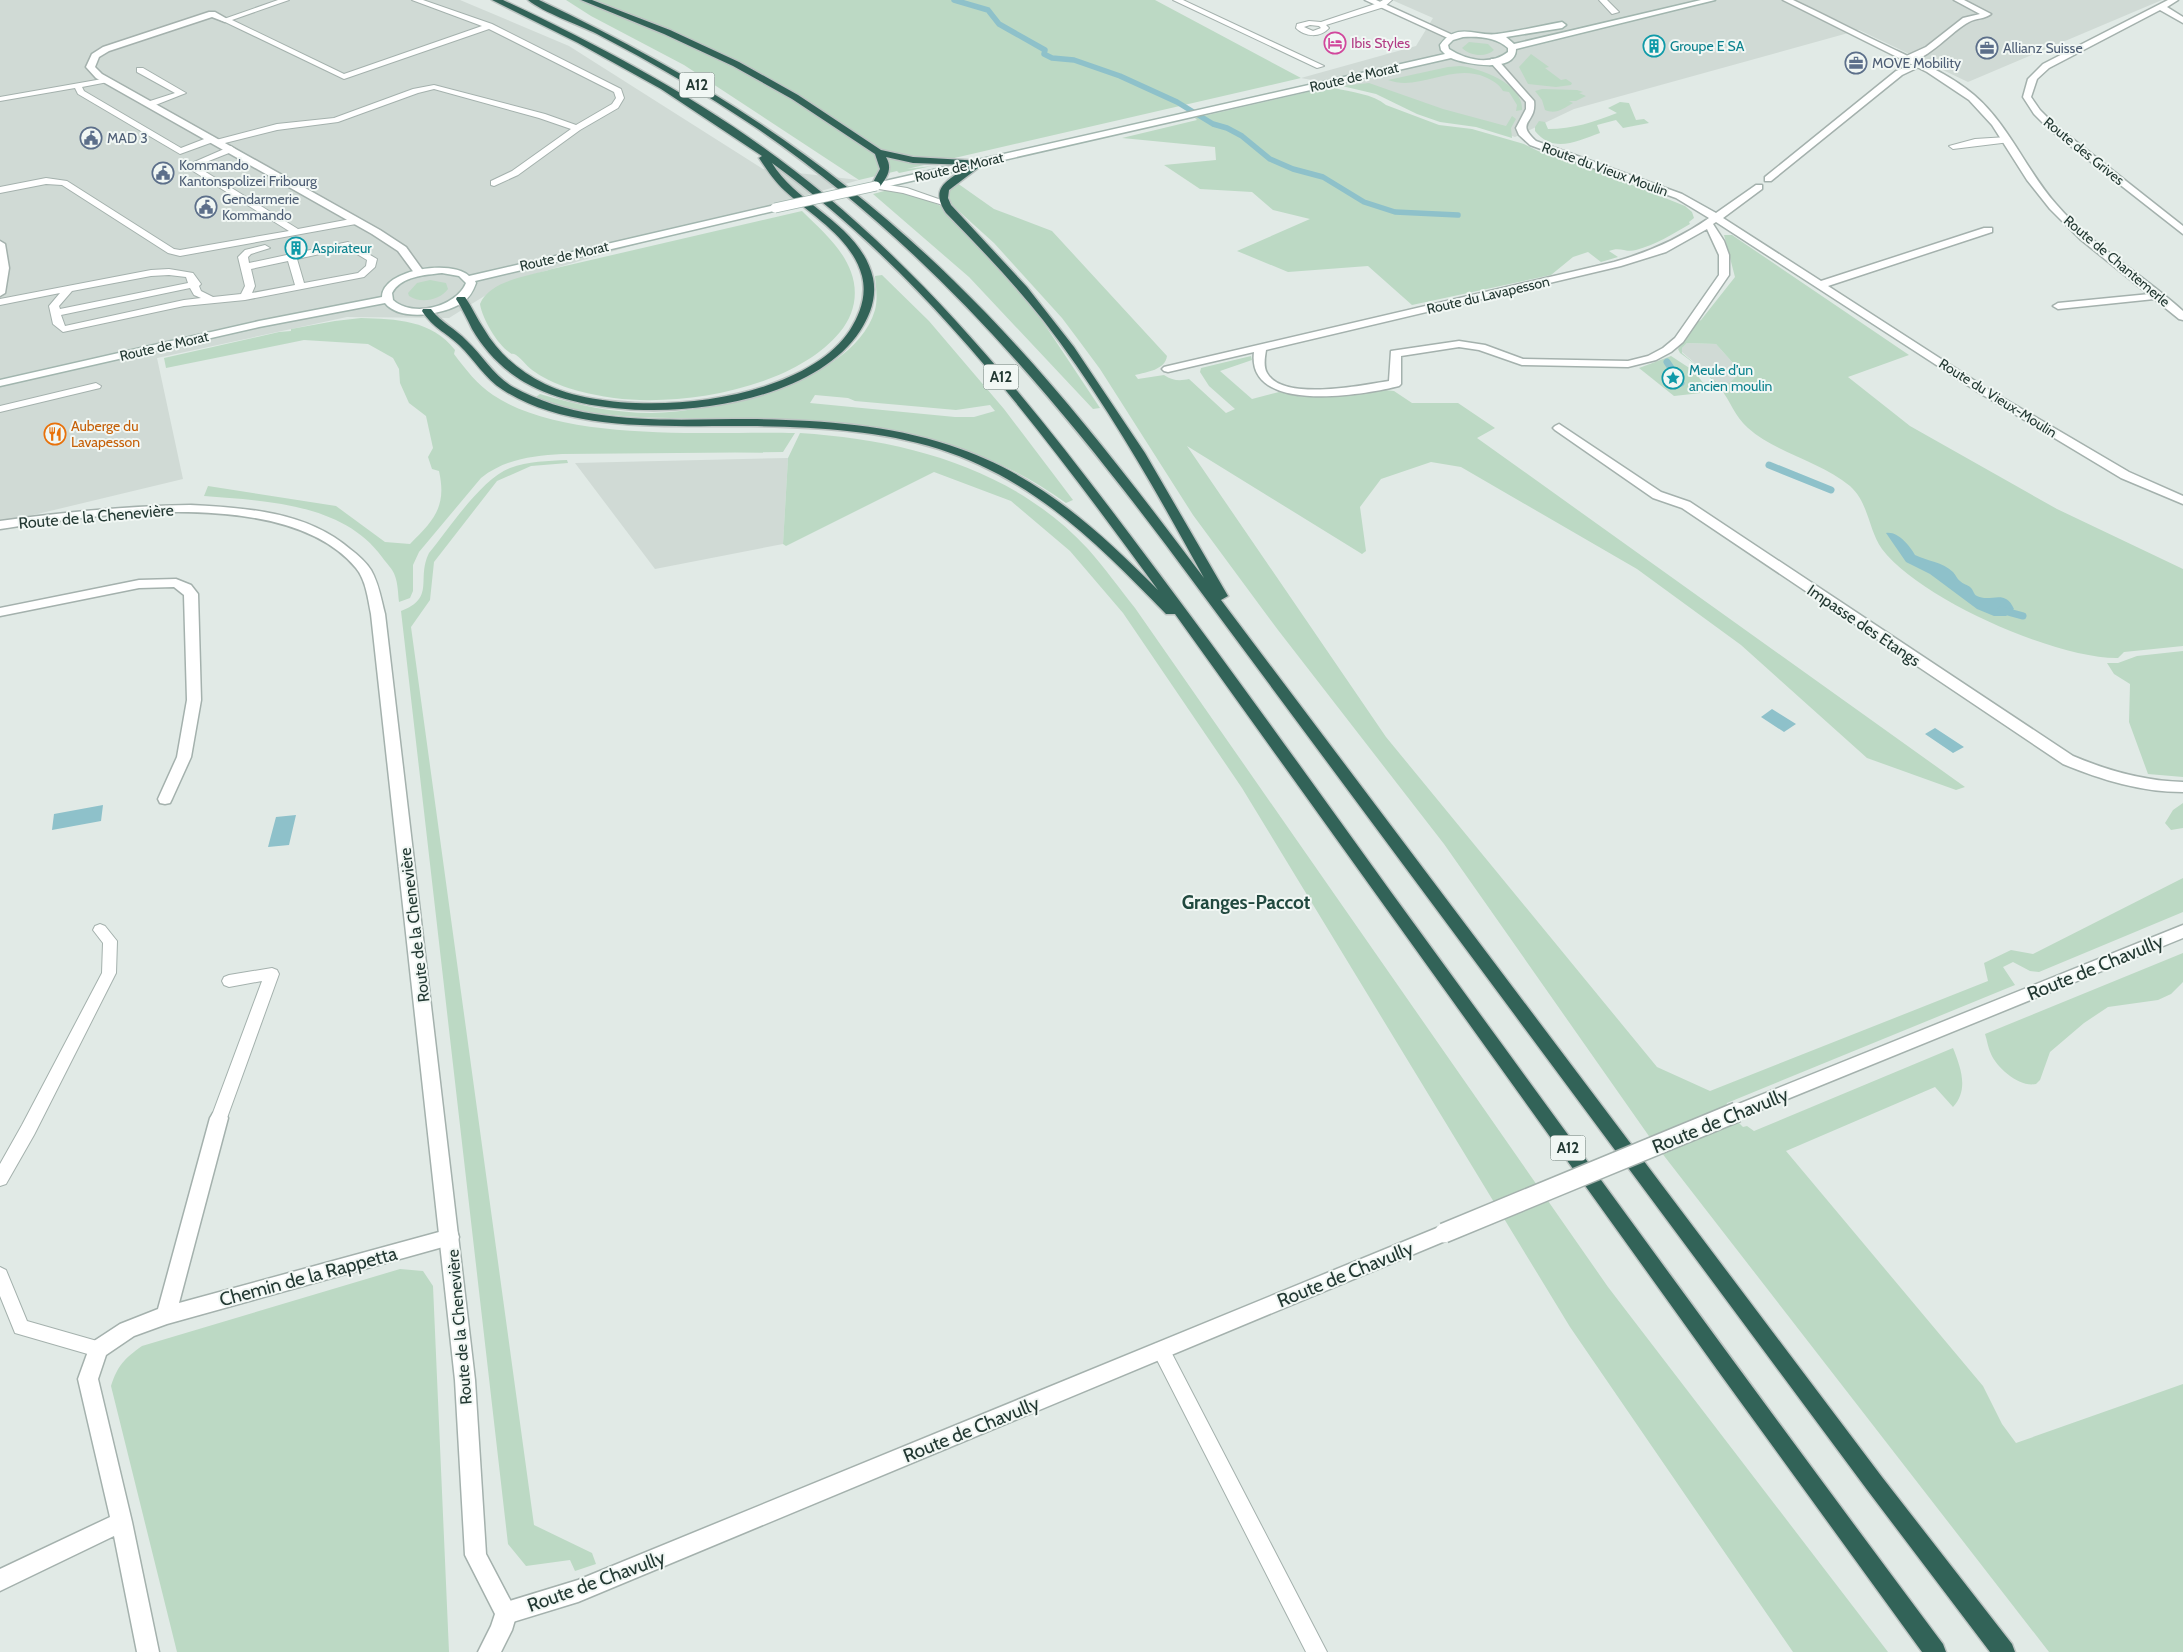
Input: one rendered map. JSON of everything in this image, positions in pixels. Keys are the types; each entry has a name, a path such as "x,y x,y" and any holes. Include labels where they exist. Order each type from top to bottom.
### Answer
{"highway":[{"name":"A12","path":"496,0 575,37 630,67 693,105 758,149 818,195 870,240 915,283 972,343 1054,441 1203,643 1692,1321 1935,1652"},
{"name":"A12","path":"532,0 622,43 722,101 809,161 899,234 976,308 1054,395 1142,504 1864,1469 2004,1652"},
{"path":"585,0 692,43 795,97 878,152 885,161 886,168 876,186"},
{"path":"461,299 472,314 480,330 509,367 528,380 552,391 581,400 615,405 653,407 696,404 734,397 769,387 808,370 834,354 849,340 859,326 866,310 869,294 866,270 855,250 817,212 777,177 758,149"},
{"path":"878,152 913,160 979,163"},
{"path":"979,163 944,189 942,194 944,202 949,210 1031,298 1087,374 1162,492 1252,650"},
{"path":"427,311 438,325 450,330 460,339 489,375 534,402 569,412 608,418 650,421 822,424 910,438 980,460 1013,475 1044,494 1072,515 1203,643"}],"street":[{"path":"1369,0 1384,3 1453,37"},
{"path":"1652,4 1671,0"},
{"path":"1512,47 1711,0"},
{"name":"Route de Chantemerle","path":"1787,0 1919,65 1971,97 1993,118 2038,190 2069,224 2160,296 2183,317"},
{"path":"1907,59 1929,49 1966,20 1987,14 1958,0"},
{"name":"Route des Grives","path":"2174,0 2046,66 2032,80 2027,97 2037,112 2052,127 2183,230"},
{"path":"2161,7 2183,21"},
{"path":"1606,15 1625,10"},
{"path":"225,20 212,14 106,49 95,56 90,67 92,72 105,80 231,149 402,249 419,272"},
{"path":"1495,37 1567,23"},
{"path":"1451,55 1445,50 1444,45 1446,41 1453,37 1476,34 1495,37 1508,43 1512,47 1512,53 1509,57 1494,62"},
{"name":"Route de Morat","path":"468,278 1451,55 1470,61 1494,62"},
{"name":"Route du Vieux Moulin","path":"1494,62 1530,101 1531,109 1521,128 1522,133 1532,142 1679,196 1711,220"},
{"path":"1768,180 1898,73 1919,65"},
{"name":"Route du Lavapesson","path":"1168,369 1573,276 1616,264 1663,249 1711,220 1759,186"},
{"path":"1261,347 1258,362 1264,377 1281,389 1311,393 1395,384 1395,353 1459,344 1481,347 1522,362 1628,364 1652,358 1667,350 1679,340 1724,275 1726,267 1711,220"},
{"name":"Route du Vieux-Moulin","path":"1711,220 1820,286 1982,390 2117,470 2183,500"},
{"path":"1820,286 1988,230"},
{"path":"0,244 4,268 0,293"},
{"path":"442,270 453,271 468,278 470,287 461,299 446,306 427,311 400,309 392,305 387,299 387,293 390,287 406,276 419,272 442,270"},
{"path":"2058,306 2160,296"},
{"name":"Route de Morat","path":"0,383 259,324 387,299"},
{"name":"Impasse des Etangs","path":"1559,428 1657,495 1686,505 2068,760 2131,783 2183,787"},
{"name":"Route de la Chenevière","path":"0,525 136,510 225,510 276,518 331,539 348,551 361,565 372,585 378,614 450,1237 465,1380 476,1555 485,1577 498,1595 506,1613"},
{"path":"0,612 140,584 176,583 186,588 191,594 194,700 184,757 164,799"},
{"name":"Route de Chavully","path":"506,1613 578,1591 1737,1112 2183,931"},
{"path":"166,1315 219,1118"},
{"name":"Chemin de la Rappetta","path":"98,1349 127,1330 166,1315 450,1237"},
{"path":"98,1349 88,1379 122,1522 148,1652"},
{"path":"0,1580 122,1522"},
{"path":"489,1652 501,1630 506,1613"}],"lane":[{"path":"225,20 285,0"},
{"path":"416,0 489,26 618,92 620,98 615,106 577,128 515,173 494,183"},
{"path":"1177,0 1320,66"},
{"path":"1605,1 1618,0"},
{"path":"1605,1 1616,12"},
{"path":"1321,24 1384,3"},
{"path":"225,20 344,77 489,26"},
{"path":"140,70 182,93 150,104"},
{"path":"0,100 105,80"},
{"path":"78,86 81,92 180,151 215,140 276,127 335,120 416,91 434,87 444,88 533,113 577,128"},
{"path":"1953,146 1975,142 2007,140"},
{"path":"231,149 189,166 298,232"},
{"path":"0,190 46,181 64,183 171,251 180,253 356,221"},
{"path":"876,186 904,190 944,202"},
{"path":"245,297 250,286 243,257 248,252 314,237 318,235 318,228"},
{"path":"68,290 55,310 58,324 63,329 184,303 245,297 342,275 361,274 370,267 372,260 348,245 244,267"},
{"path":"292,257 300,286"},
{"path":"0,302 151,273 169,272 190,276 196,284 198,293 212,300"},
{"path":"28,297 55,310 196,284"},
{"path":"0,409 96,386"},
{"path":"0,1179 28,1130 109,973 110,941 100,930"},
{"path":"219,1118 272,974 229,981"},
{"path":"0,1275 21,1327 98,1349"},
{"path":"1161,1350 1317,1652"}],"shaded area":[{"path":"0,0 460,0 569,46 763,169 859,180 507,282 449,318 347,317 157,358 183,479 0,523"},
{"path":"1392,0 2162,0 1968,82 1859,30 1574,109 1515,137 1373,91 1301,78 1416,46 1433,18"},
{"path":"1687,343 1716,344 1741,372 1724,388 1682,352 1682,348"},
{"path":"788,458 783,544 655,569 575,463"}],"green space":[{"path":"566,0 1155,0 1301,78 907,169 932,166 899,173 897,171 859,180 684,65 591,16"},
{"path":"1469,42 1488,44 1494,50 1491,53 1482,55 1469,53 1462,48"},
{"path":"1531,54 1549,67 1545,68 1561,80 1566,79 1572,83 1571,85 1556,87 1528,84 1519,67"},
{"path":"1460,66 1489,74 1509,85 1521,101 1522,110 1516,111 1517,105 1509,92 1503,91 1490,79 1472,74 1460,73 1411,83 1388,80"},
{"path":"1369,83 1443,109 1506,126 1512,116 1516,119 1511,128 1512,138 1476,127 1440,122 1417,114 1376,94 1342,86"},
{"path":"1334,88 1368,96 1386,105 1439,125 1472,129 1524,144 1538,151 1580,164 1685,206 1692,212 1694,218 1689,222 1690,224 1664,239 1643,248 1632,251 1616,249 1609,251 1618,257 1601,262 1588,252 1573,257 1551,275 1412,305 1368,266 1288,272 1237,251 1310,219 1273,210 1252,192 1200,189 1164,165 1216,160 1215,147 1122,138 1197,120 1195,118 1308,92"},
{"path":"1542,89 1577,90 1583,92 1579,93 1586,96 1576,101 1569,101 1573,103 1553,112 1545,110 1542,100 1535,91"},
{"path":"1620,102 1629,103 1636,120 1644,119 1649,123 1623,128 1616,120 1597,125 1600,133 1566,144 1550,142 1542,138 1535,131 1539,121 1545,122 1548,129 1557,129 1600,119 1617,113 1608,108"},
{"path":"950,178 994,209 1052,231 1167,356 1166,361 1159,367 1135,375 1138,379 1164,375 1176,380 1189,379 1226,413 1235,409 1209,386 1200,372 1201,368 1251,356 1252,360 1220,371 1252,399 1279,392 1302,397 1384,390 1394,391 1412,403 1458,403 1495,428 1477,438 1965,787 1956,790 1867,758 1741,645 1637,569 1461,467 1431,462 1381,479 1360,507 1366,551 1362,554 1187,446 1386,737 1657,1067 1710,1091 1988,981 1984,963 2011,950 2033,954 2183,878 2183,912 2039,972 2030,971 2013,962 2003,967 2015,985 1727,1103 1725,1109 1743,1127 1747,1126 1754,1131 1953,1048 1961,1071 1962,1086 1958,1100 1953,1107 1935,1087 1786,1151 1983,1386 2002,1424 2016,1443 2183,1384 2183,1652 2049,1652 1651,1139 1444,844 1278,630 1193,515 1100,369 1062,318 994,243 952,205 948,196"},
{"path":"888,190 918,196 941,206 1008,278 1041,319 1100,408 1093,409 969,277 873,194"},
{"path":"802,211 842,254 851,272 855,288 854,304 849,319 840,332 820,351 795,367 766,380 704,396 672,399 642,400 614,398 573,389 544,378 516,355 511,354 504,348 491,330 481,310 480,304 492,289 511,280"},
{"path":"1724,235 1732,235 1909,355 1848,377 1910,426 2057,509 2183,569 2183,646 2124,652 2118,658 2092,656 2060,648 1991,623 1957,606 1926,587 1901,568 1882,549 1877,541 1865,508 1850,486 1825,470 1759,437 1740,419 1724,393 1715,383 1701,369 1680,353 1678,349 1696,323 1701,320 1735,277","holes":["1687,343 1716,344 1741,372 1724,388 1682,353 1682,348"]},
{"path":"882,275 929,321 1004,409 1073,500 1066,503 1026,478 984,458 942,443 898,432 808,421 671,418 600,414 556,405 536,397 540,394 595,408 623,412 652,413 711,406 746,399 780,388 812,374 840,356 862,335 876,306 875,276","holes":["815,395 848,398 855,401 956,410 990,405 995,411 974,417 955,417 810,403"]},
{"path":"430,280 446,283 448,289 445,293 430,300 419,300 409,296 408,293 417,283"},
{"path":"361,318 387,319 412,323 436,332 455,350 454,354 472,376 493,395 523,410 559,421 598,428 639,431 795,433 783,452 562,454 530,457 509,463 481,478 419,552 413,565 413,591 410,598 399,602 396,579 391,568 366,539 346,525 325,515 277,503 204,496 208,486 336,506 385,542 410,544 432,520 440,504 441,483 439,471 432,469 428,457 433,448 426,416 409,403 400,383 399,369 393,358 368,344 304,340 166,368 164,358 279,332 291,331 291,329"},
{"path":"1671,356 1694,371 1710,392 1674,396 1639,368"},
{"path":"800,433 879,443 918,451 956,463 992,479 1026,498 1058,521 1088,549 1135,608 1608,1287 1888,1652 1793,1652 1570,1327 1242,788 1123,613 1070,551 1011,501 934,472 786,546 783,544 788,458"},
{"path":"567,460 568,463 531,466 497,481 434,562 430,600 411,627 534,1525 592,1553 596,1564 575,1571 570,1560 526,1566 508,1544 401,611 412,606 422,594 424,571 429,553 477,493 499,474 510,468 538,462"},
{"path":"2183,651 2183,777 2148,774 2129,722 2130,684 2114,674 2107,663 2118,663 2137,656"},
{"path":"2183,803 2183,828 2171,830 2165,823 2173,810"},
{"path":"2183,953 2183,982 2171,994 2158,1000 2108,1007 2084,1023 2050,1052 2040,1080 2036,1084 2023,1083 2010,1076 1998,1065 1991,1054 1985,1034"},
{"path":"400,1269 423,1271 433,1286 449,1652 177,1652 111,1386 116,1373 126,1359 142,1346"}],"water":[{"path":"1886,533 1895,534 1899,537 1915,555 1949,569 1959,580 1969,586 1977,596 2006,599 2014,609 2006,616 1994,616 1977,609 1930,574 1906,562"},
{"path":"1772,709 1796,724 1784,732 1761,717"},
{"path":"1935,728 1964,747 1953,753 1925,734"},
{"path":"103,805 101,821 52,830 54,814"},
{"path":"296,815 289,845 268,847 276,817"}],"waterway":[{"path":"954,0 988,10 999,24 1045,50 1044,54 1052,58 1074,60 1120,76 1177,102 1213,124 1227,128 1242,136 1270,159 1293,169 1323,177 1364,202 1395,212 1458,215"},
{"path":"1667,362 1681,383"},
{"path":"1769,465 1831,490"},
{"path":"2001,610 2023,616"}],"place":[{"name":"Ibis Styles","path":"1335,43"},
{"name":"Groupe E SA","path":"1654,46"},
{"name":"Allianz Suisse","path":"1987,48"},
{"name":"MOVE Mobility","path":"1856,63"},
{"name":"MAD 3","path":"91,138"},
{"name":"Kommando Kantonspolizei Fribourg","path":"163,173"},
{"name":"Gendarmerie Kommando","path":"206,207"},
{"name":"Aspirateur","path":"296,248"},
{"name":"Meule d’un ancien moulin","path":"1673,378"},
{"name":"Auberge du Lavapesson","path":"55,434"}],"district":[{"name":"Granges-Paccot","path":"1246,902"}]}
